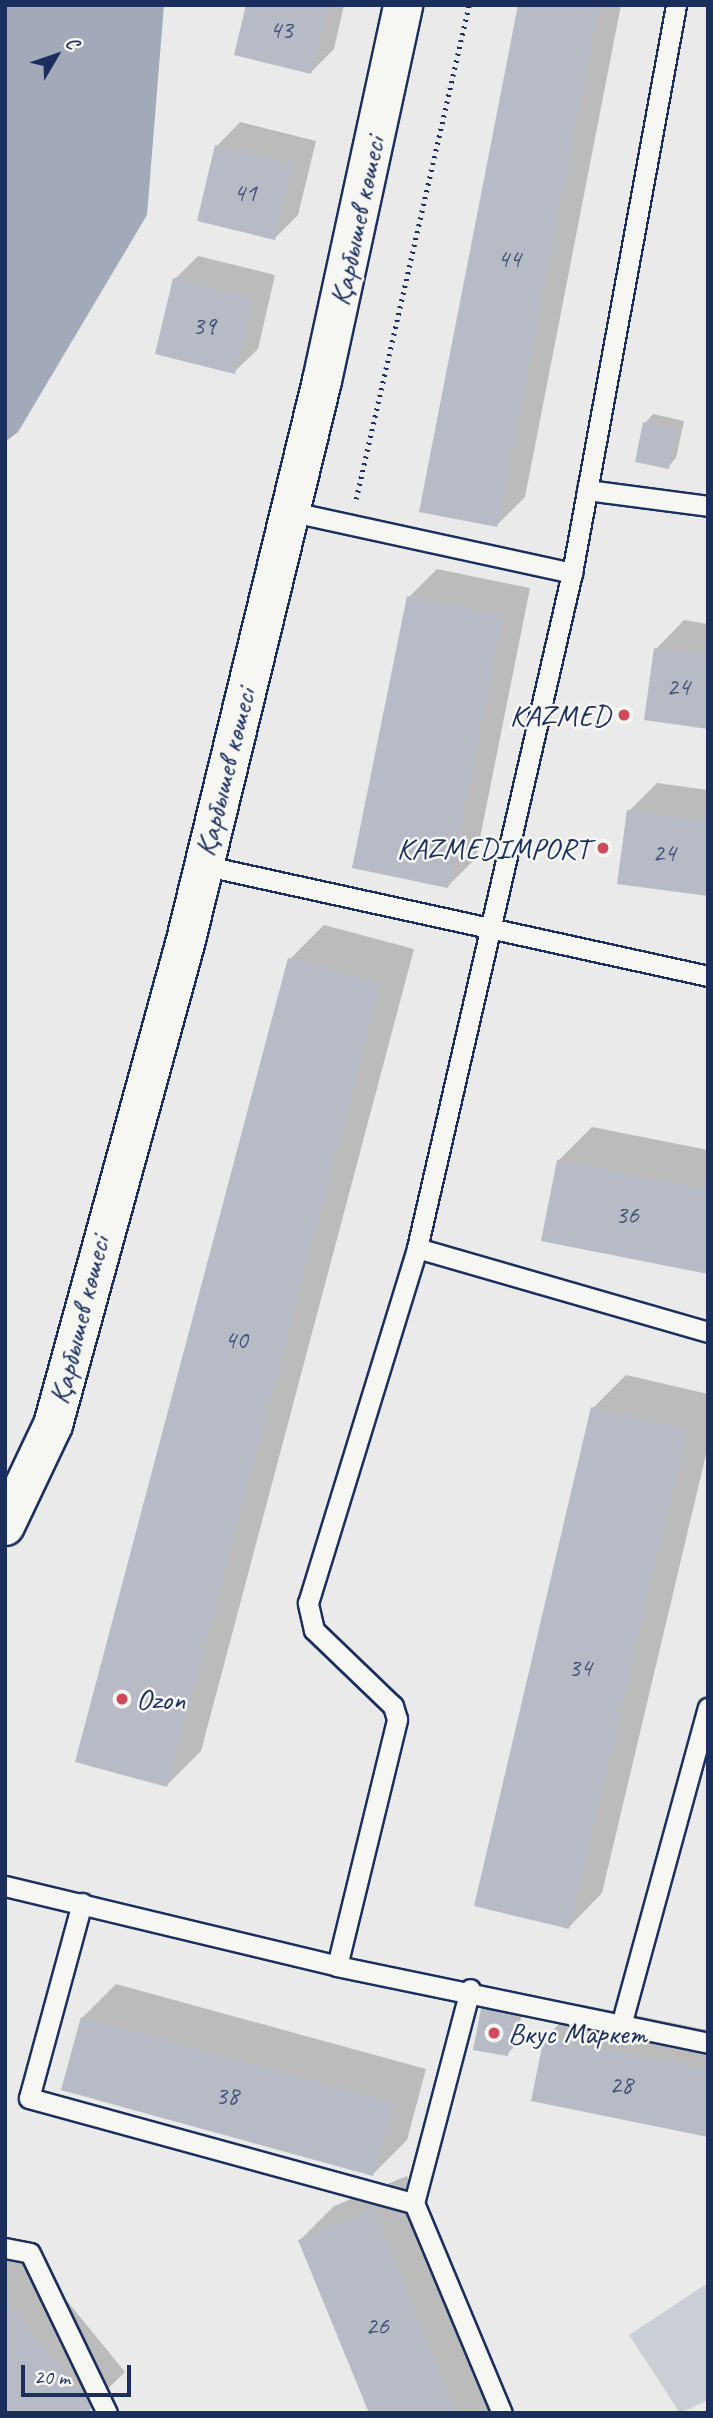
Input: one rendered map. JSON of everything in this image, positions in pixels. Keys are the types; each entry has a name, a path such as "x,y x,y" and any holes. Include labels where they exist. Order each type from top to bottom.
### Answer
{"main road":[{"name":"Қарбышев көшесі","path":"5,1526 53,1425 202,865 288,511 402,5"}],"lane":[{"path":"337,1966 397,1719 393,1706 314,1630 308,1603 417,1248 572,573 676,5"},
{"path":"587,490 708,506"},
{"path":"288,511 572,573"},
{"path":"202,865 708,976"},
{"path":"417,1248 708,1332"},
{"path":"621,2025 708,1708"},
{"path":"5,1886 337,1966 470,1989 708,2043"},
{"path":"82,1903 29,2098 414,2203"},
{"path":"470,1989 414,2203 502,2413"},
{"path":"5,2248 30,2253 107,2413"}],"path":[{"path":"351,524 469,5"}],"shaded area":[{"path":"708,2283 708,2400 680,2413 629,2335"}],"water":[{"path":"5,5 164,5 147,215 18,432 5,442"}],"building":[{"path":"246,5 328,5 311,74 234,55"},
{"path":"518,5 599,5 497,527 419,512"},
{"path":"215,145 293,164 275,240 197,221"},
{"path":"173,278 253,298 235,374 155,354"},
{"path":"643,422 677,429 669,469 635,462"},
{"path":"407,596 503,616 448,888 352,868"},
{"path":"654,648 708,655 708,729 644,720"},
{"path":"627,810 708,822 708,896 617,884"},
{"path":"288,958 381,983 167,1787 75,1762"},
{"path":"557,1160 708,1190 708,1274 541,1241"},
{"path":"591,1407 687,1430 569,1929 474,1906"},
{"name":"Вкус Маркет","path":"481,2009 515,2016 508,2056 473,2050"},
{"path":"81,2017 394,2103 373,2176 61,2090"},
{"path":"544,2037 708,2070 708,2137 531,2101"},
{"path":"374,2209 456,2413 369,2413 298,2240"},
{"path":"5,2300 93,2407 85,2413 5,2413"}],"place":[{"name":"KAZMED","path":"624,715"},
{"name":"KAZMEDIMPORT","path":"603,848"},
{"name":"Ozon","path":"122,1699"},
{"name":"Вкус Маркет","path":"494,2033"}]}
